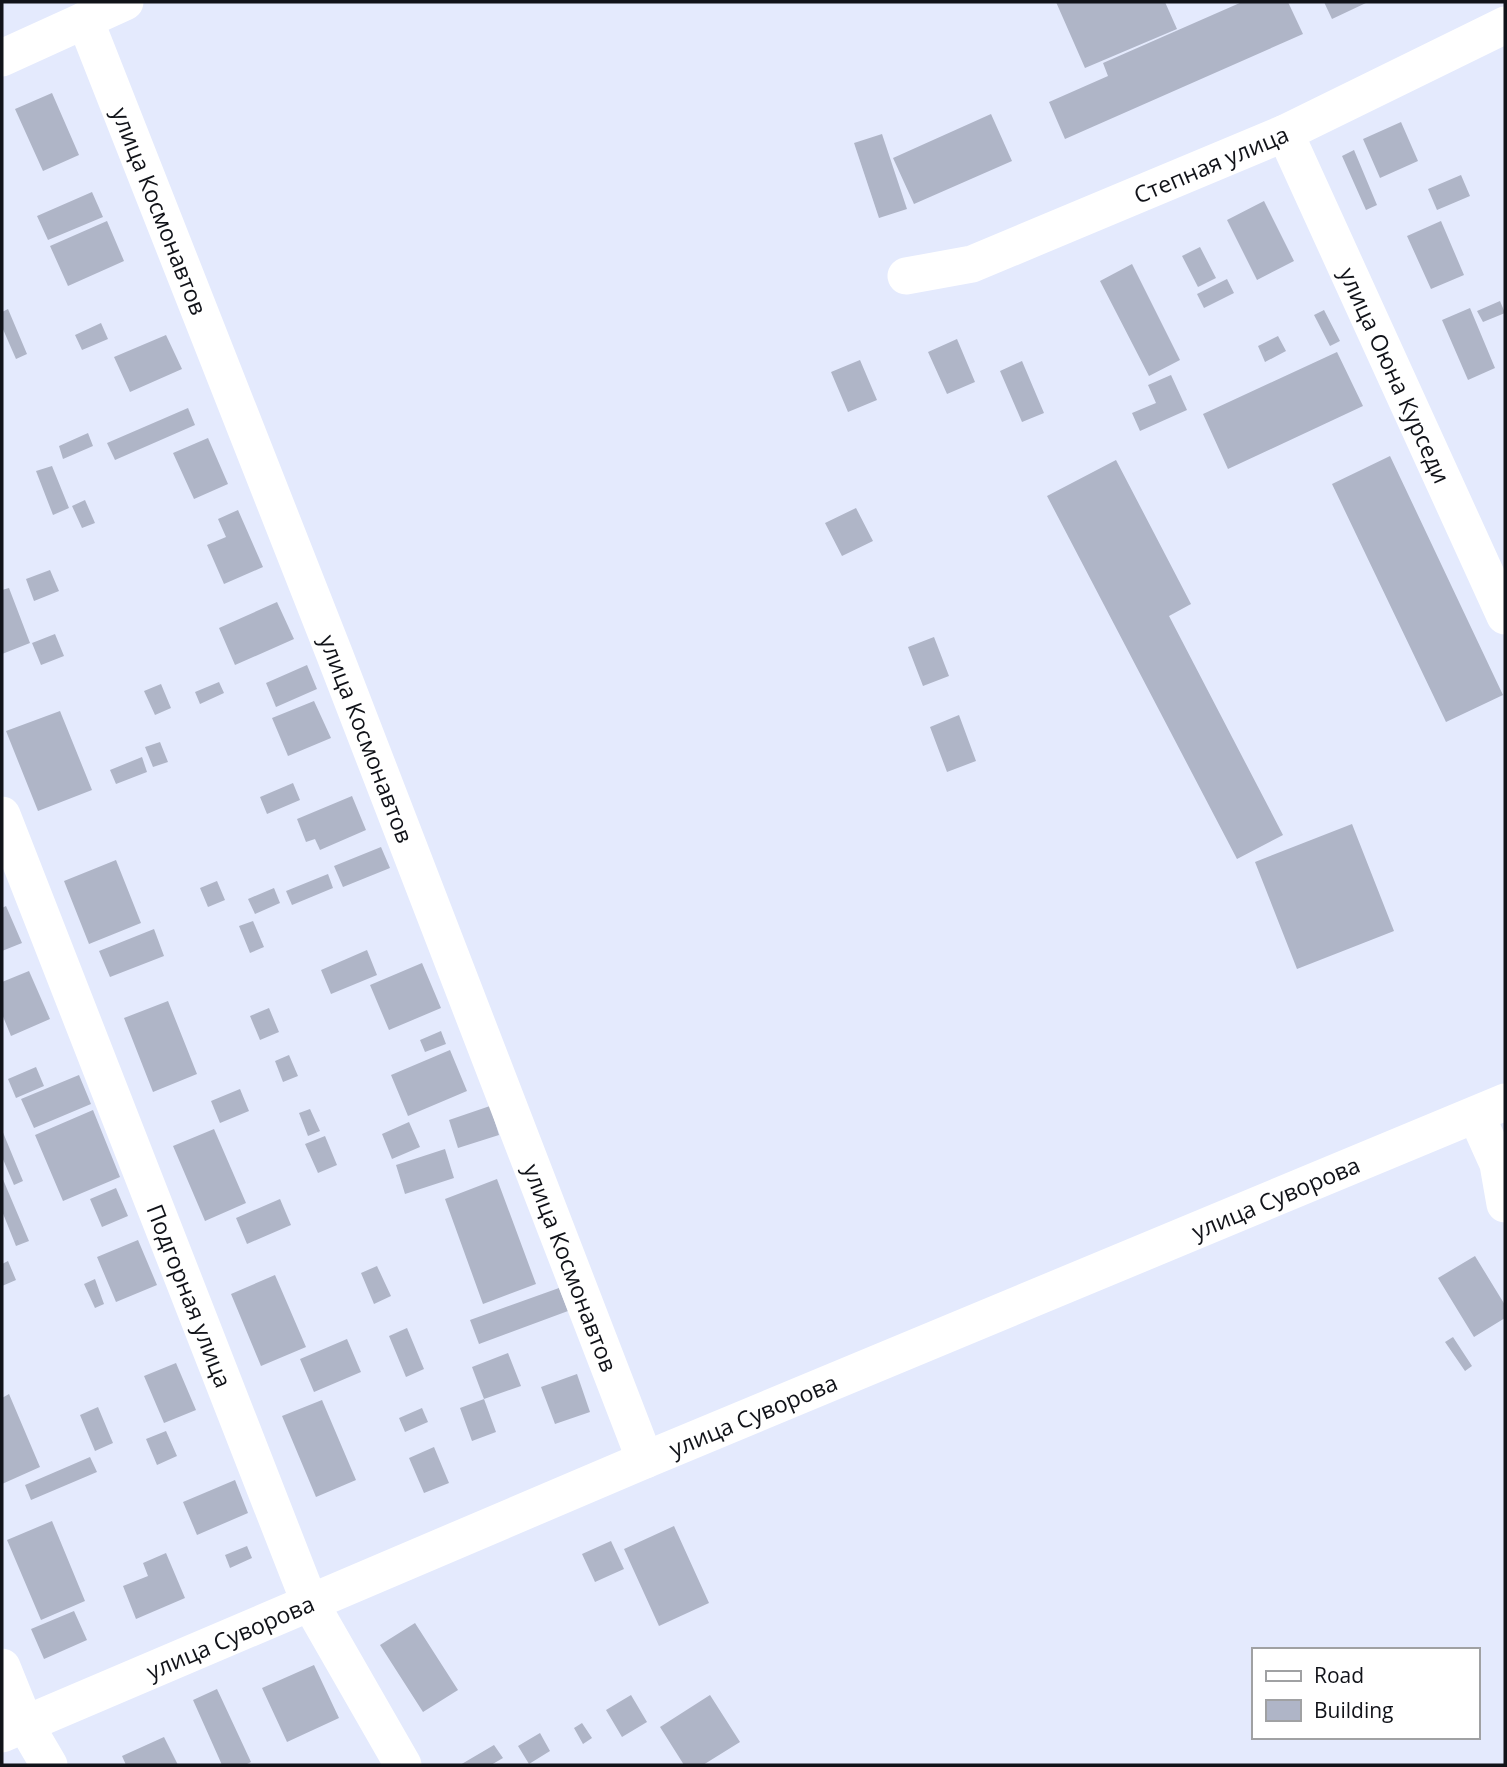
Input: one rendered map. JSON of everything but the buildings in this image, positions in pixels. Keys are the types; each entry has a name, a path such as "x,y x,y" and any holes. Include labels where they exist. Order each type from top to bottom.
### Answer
{"street":[{"path":"2,58 125,2"},
{"name":"улица Космонавтов","path":"85,20 349,692 645,1460"},
{"name":"Степная улица","path":"906,276 972,264 1285,133 1505,25"},
{"name":"улица Оюна Курседи","path":"1285,133 1505,616"},
{"name":"Подгорная улица","path":"2,815 309,1601 404,1765"},
{"path":"1490,1108 1505,1203"},
{"name":"улица Суворова","path":"13,1729 309,1601 1490,1108"},
{"path":"2,1667 13,1729 49,1765"}]}
